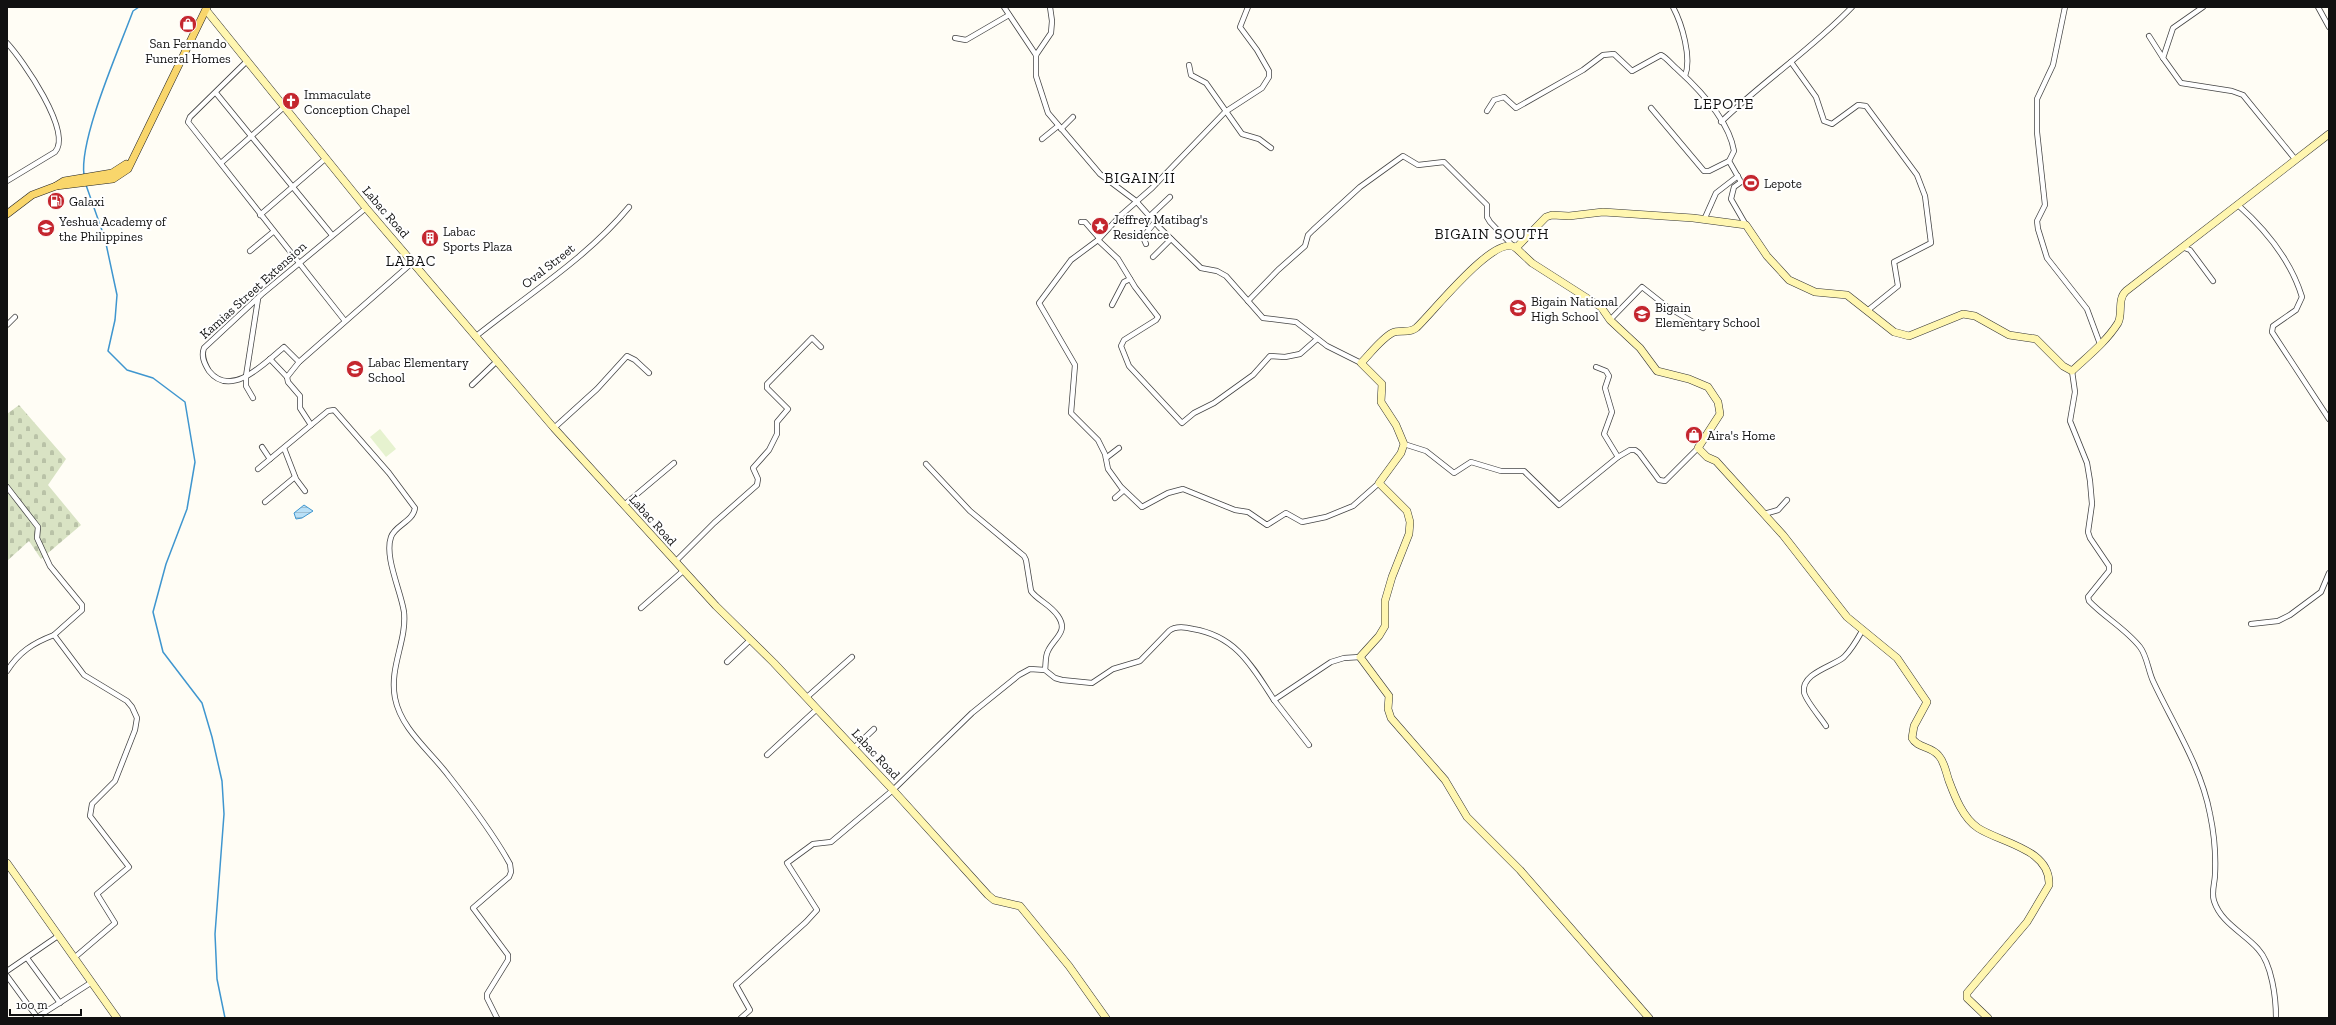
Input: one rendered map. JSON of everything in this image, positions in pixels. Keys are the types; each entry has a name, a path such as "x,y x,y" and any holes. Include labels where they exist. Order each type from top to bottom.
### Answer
{"main road":[{"path":"7,214 32,195 65,183 105,178 121,169 138,148 207,9"}],"street":[{"path":"1004,7 1036,56"},
{"path":"1050,7 1052,21 1051,33 1036,56 1036,76 1047,110 1100,174 1136,201 1154,222 1201,268 1217,271 1226,276 1263,318 1296,322 1317,340 1361,363 1382,384 1381,402 1396,425 1404,444 1401,453 1379,483 1353,506 1326,518 1306,522 1286,513 1267,525 1248,512 1236,510 1183,489 1168,493 1142,507 1123,490 1108,470 1106,458 1098,440 1071,413 1074,365 1039,304 1071,260 1099,239 1136,201 1152,188 1225,112 1262,88 1269,77 1266,64 1240,27 1248,7"},
{"path":"1673,7 1684,33 1688,63 1685,76"},
{"path":"1721,122 1825,34 1852,7"},
{"path":"2065,7 2053,65 2037,99 2037,132 2045,205 2037,222 2047,258 2087,309 2100,344"},
{"path":"2163,58 2173,28 2203,7"},
{"path":"2318,7 2329,27"},
{"name":"Labac Road","path":"207,9 325,159 496,362 554,428 683,571 854,748 988,895 994,900 1020,906 1069,966 1106,1018"},
{"path":"955,38 966,40 1009,15"},
{"path":"2149,36 2181,83 2232,91 2243,95 2295,159"},
{"path":"7,42 38,88 58,129 59,147 44,159 7,181"},
{"path":"1487,111 1494,100 1504,97 1516,108 1583,70 1603,55 1614,54 1632,71 1661,55 1685,76 1721,122 1732,144 1734,152 1729,161 1709,171 1704,171 1650,108"},
{"path":"247,61 190,117 188,122 273,232 345,321"},
{"path":"1791,62 1816,97 1824,121 1832,124 1858,105 1866,106 1917,175 1923,186 1931,243 1894,262 1898,286 1867,311"},
{"path":"1189,65 1191,75 1206,83 1225,112 1242,134 1259,139 1271,148"},
{"path":"216,93 332,235"},
{"path":"221,163 284,107"},
{"path":"1042,139 1073,117"},
{"path":"2072,371 2100,344 2118,322 2123,293 2329,134"},
{"path":"1248,301 1278,270 1305,246 1308,235 1313,230 1360,187 1403,156 1418,165 1444,162 1487,205 1487,217 1490,222 1532,263 1596,302 1610,320 1640,348 1657,371 1694,381 1708,387 1715,394 1720,408 1720,414 1698,448 1664,481 1659,480 1635,450 1630,450 1618,456 1559,504 1524,471 1495,470 1471,462 1454,474 1426,451 1404,444"},
{"path":"260,215 325,159"},
{"path":"1729,161 1741,182 1734,188 1731,199 1746,225 1767,256 1789,280 1815,292 1847,295 1894,332 1909,336 1963,314 1975,316 2009,335 2036,339 2063,366 2072,371"},
{"path":"1704,220 1710,202 1716,193 1738,176"},
{"path":"1150,216 1170,197"},
{"path":"2238,205 2257,223 2273,242 2299,288 2302,297 2298,307 2273,326 2272,332 2329,420"},
{"name":"Oval Street","path":"476,338 581,255 610,229 629,207"},
{"name":"Kamias Street Extension","path":"299,362 284,347 246,376 228,382 221,381 209,371 203,359 202,353 204,348 258,298 298,263 366,208"},
{"path":"1361,363 1392,333 1415,328 1483,260 1501,246 1514,246 1542,221 1552,215 1569,216 1603,212 1746,225"},
{"path":"1082,222 1085,222 1118,259 1125,268 1130,280 1158,317 1156,320 1124,340 1121,346 1122,352 1138,376 1182,423 1194,413 1214,403 1253,375 1270,356 1285,357 1300,354 1317,340"},
{"path":"1146,244 1143,237 1154,222"},
{"path":"250,252 273,232"},
{"path":"1153,257 1171,239"},
{"path":"2182,247 2190,250 2213,281"},
{"path":"287,377 299,362 413,262"},
{"path":"1112,305 1124,282 1130,280"},
{"path":"1610,320 1642,287 1666,306 1703,328"},
{"path":"253,398 246,386 246,376 258,298"},
{"path":"7,325 15,316"},
{"path":"675,562 714,523 757,485 758,479 753,468 769,450 777,434 777,422 788,409 767,388 767,384 812,338 821,347"},
{"path":"554,428 597,389 627,356 635,360 649,373"},
{"path":"270,359 287,377 288,382 300,396 300,408 311,425"},
{"path":"472,385 496,362"},
{"path":"1596,367 1606,371 1609,376 1605,388 1612,412 1604,434 1618,456"},
{"path":"2072,371 2075,392 2070,421 2087,463 2090,481 2092,504 2088,532 2090,538 2109,566 2109,571 2088,597 2088,601 2119,626 2142,649 2153,680 2176,727 2207,798 2215,850 2215,875 2212,894 2214,902 2228,923 2258,949 2266,960 2275,995 2276,1018"},
{"path":"258,469 328,411 334,410 394,480 415,508 410,518 394,532 391,538 391,557 404,620 393,677 395,699 408,726 448,774 510,864 511,872 509,877 473,908 508,955 508,960 487,994 487,998 497,1018"},
{"path":"262,447 270,459"},
{"path":"284,448 295,477 305,492"},
{"path":"1106,458 1119,448"},
{"path":"1698,448 1707,457 1716,461 1764,514 1798,553 1848,617 1862,631 1897,658 1926,698 1926,705 1914,726 1912,738 1917,744 1932,750 1939,755 1965,815 1977,828 2021,849 2046,867 2049,885 2027,922 1967,993 1967,998 1988,1018"},
{"path":"624,505 674,463"},
{"path":"926,464 970,510 1024,556 1031,591 1047,602 1060,617 1062,626 1061,634 1047,653 1046,670"},
{"path":"265,502 295,477"},
{"path":"1274,700 1332,662 1344,658 1360,657 1379,636 1385,626 1385,601 1392,577 1409,534 1410,522 1407,511 1379,483"},
{"path":"7,487 38,526 37,538 50,566 82,605 82,610 54,635 32,644 13,662 7,671"},
{"path":"1115,498 1123,490"},
{"path":"1764,514 1778,510 1787,500"},
{"path":"641,608 683,571"},
{"path":"2251,624 2278,621 2290,615 2321,592 2329,574"},
{"path":"741,1018 750,1010 736,985 806,922 817,910 787,863 813,844 831,842 893,790 972,713 1011,681 1030,669 1046,670 1055,678 1062,680 1086,684 1092,683 1113,669 1140,661 1171,629 1192,628 1216,635 1232,645 1308,745"},
{"path":"1826,726 1804,692 1805,686 1808,679 1846,656 1862,631"},
{"path":"54,635 84,675 127,701 132,707 137,718 135,730 115,781 92,804 90,810 90,816 130,867 97,894 115,923 74,958"},
{"path":"727,662 750,640"},
{"path":"806,698 852,657"},
{"path":"1360,657 1389,696 1388,709 1391,718 1438,771 1467,817 1515,864 1649,1018"},
{"path":"767,755 817,709"},
{"path":"854,748 874,729"},
{"path":"7,863 117,1018"},
{"path":"7,971 58,936"},
{"path":"27,958 60,1003"},
{"path":"7,976 36,1018 92,982"}],"green space":[{"path":"19,405 66,459 48,485 81,525 41,559 29,541 7,561 7,414"},
{"path":"380,429 396,449 386,457 370,437"}],"water":[{"path":"304,505 313,511 302,518 296,519 294,513"}],"waterway":[{"path":"84,175 84,159 101,94 133,11 139,7"},
{"path":"86,185 105,239 117,295 115,320 108,351 127,370 153,378 185,402 195,462 187,509 166,564 153,612 163,652 202,703 212,737 222,781 224,814 215,934 217,979 225,1018"}],"place":[{"name":"San Fernando Funeral Homes","path":"188,24"},
{"name":"Immaculate Conception Chapel","path":"291,101"},
{"name":"Lepote","path":"1751,183"},
{"name":"Galaxi","path":"56,201"},
{"name":"Jeffrey Matibag's Residence","path":"1100,226"},
{"name":"Yeshua Academy of the Philippines","path":"46,228"},
{"name":"Labac Sports Plaza","path":"430,238"},
{"name":"Bigain National High School","path":"1518,308"},
{"name":"Bigain Elementary School","path":"1642,314"},
{"name":"Labac Elementary School","path":"355,369"},
{"name":"Aira's Home","path":"1694,435"}],"district":[{"name":"LEPOTE","path":"1724,104"},
{"name":"BIGAIN II","path":"1140,178"},
{"name":"BIGAIN SOUTH","path":"1492,234"},
{"name":"LABAC","path":"411,261"}]}
